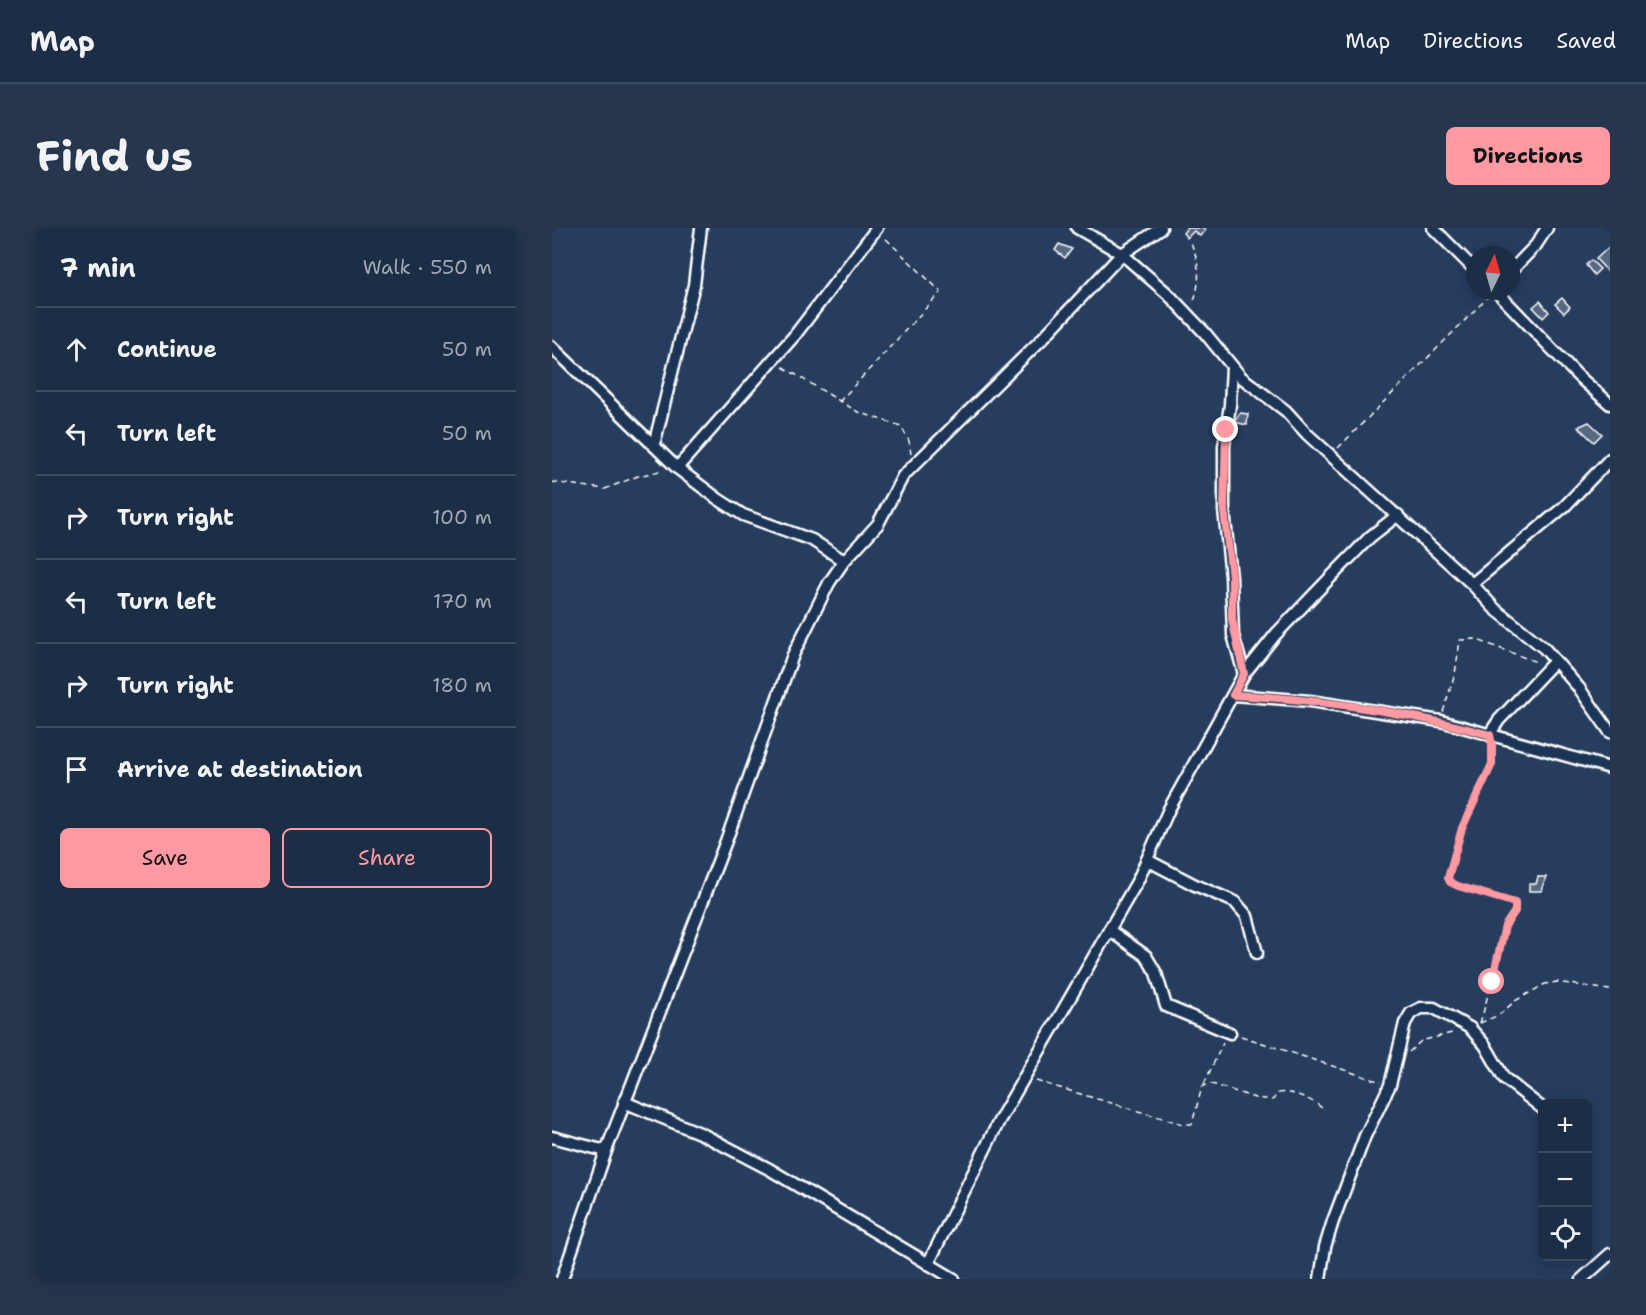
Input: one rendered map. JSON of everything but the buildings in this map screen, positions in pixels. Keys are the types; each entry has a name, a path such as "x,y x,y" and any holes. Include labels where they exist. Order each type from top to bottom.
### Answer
{"street":[{"path":"654,445 694,285 701,228"},
{"path":"1077,228 1122,254 1190,317 1232,367 1286,411 1331,456 1398,515 1496,609 1544,648 1552,664 1580,688 1610,732"},
{"path":"562,1279 606,1150 726,841 793,655 819,603 844,561 878,524 895,488 912,466 1041,340 1122,254 1161,228"},
{"path":"1433,228 1466,261"},
{"path":"1520,262 1536,245 1547,228"},
{"path":"677,468 820,303 876,229"},
{"path":"1504,300 1610,404"},
{"path":"552,347 677,468 734,510 796,534 844,561"},
{"path":"1232,367 1230,405 1224,446 1224,510 1232,577 1232,627 1244,674"},
{"path":"1472,584 1565,506 1610,459"},
{"path":"928,1264 962,1191 1024,1077 1109,930 1147,860 1169,809 1244,674 1276,634 1320,588 1370,537 1398,515"},
{"path":"1490,735 1499,720 1552,664"},
{"path":"1233,695 1310,701 1441,721 1610,768"},
{"path":"1147,860 1195,885 1235,902 1247,916 1257,953"},
{"path":"1109,930 1146,956 1156,973 1166,1006 1230,1033"},
{"path":"1320,1279 1325,1247 1365,1136 1390,1085 1407,1017 1421,1008 1440,1010 1470,1028 1485,1045 1504,1078 1538,1105"},
{"path":"624,1102 702,1134 769,1169 954,1279"},
{"path":"552,1137 606,1150"},
{"path":"1582,1279 1610,1254"}],"path":[{"path":"839,402 941,292 876,229"},
{"path":"1190,317 1198,290 1199,271 1191,243"},
{"path":"1331,456 1486,300"},
{"path":"772,360 839,402 872,418 904,428 909,441 912,466"},
{"path":"552,482 605,489 638,476 677,468"},
{"path":"1441,721 1455,674 1460,640 1475,639 1552,664"},
{"path":"1490,735 1492,764 1462,828 1448,878 1450,882 1458,886 1515,903 1515,911 1505,926 1492,982 1479,1023 1499,1015 1515,1001 1545,984 1557,982 1610,990"},
{"path":"1398,1060 1421,1041 1470,1028"},
{"path":"1024,1077 1158,1119 1192,1124 1213,1061 1230,1033 1288,1049 1390,1085"},
{"path":"1204,1084 1216,1085 1255,1098 1273,1100 1277,1093 1284,1091 1314,1101 1322,1108"}],"route":[{"path":"1226,430 1224,510 1232,577 1233,635 1244,674 1233,695 1310,701 1441,721 1490,735 1492,764 1480,784 1462,828 1448,878 1450,882 1458,886 1515,903 1515,911 1509,916 1505,926 1492,982"}]}
